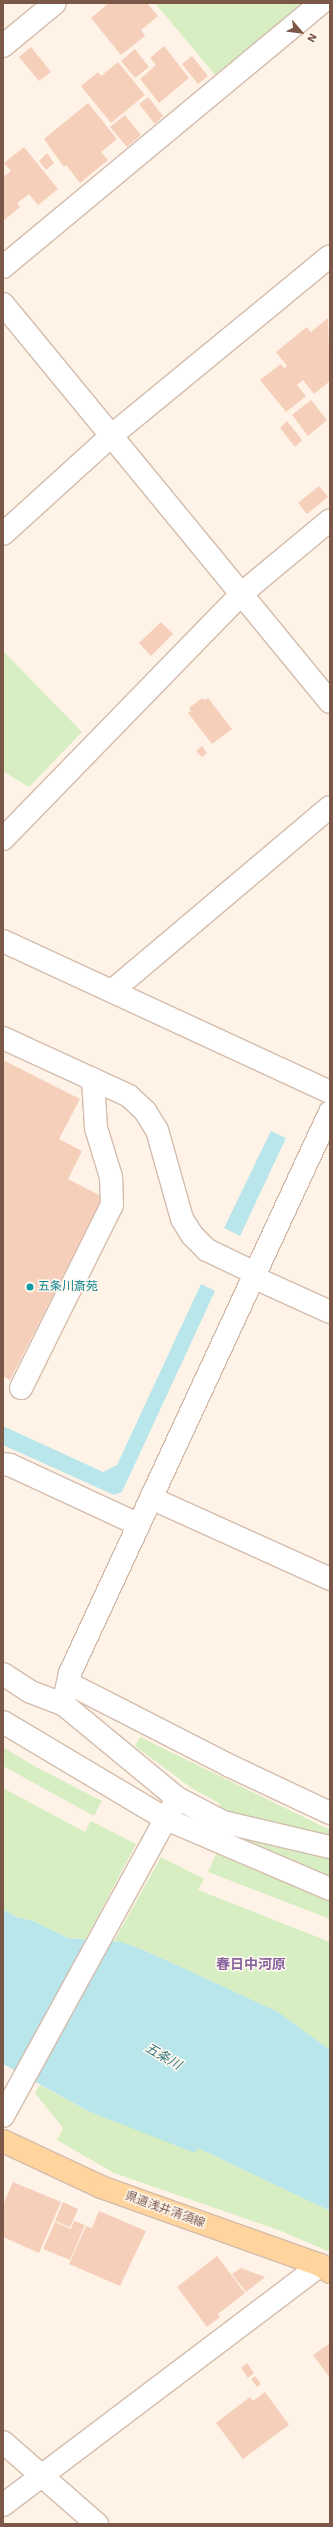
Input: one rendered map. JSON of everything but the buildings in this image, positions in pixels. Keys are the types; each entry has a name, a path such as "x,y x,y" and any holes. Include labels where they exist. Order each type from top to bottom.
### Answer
{"main road":[{"name":"県道浅井清須線","path":"3,2141 101,2187 325,2269"}],"street":[{"path":"3,46 55,3"},
{"path":"3,267 322,3"},
{"path":"3,534 111,436 330,256"},
{"path":"3,304 330,702"},
{"path":"3,839 241,594 330,520"},
{"path":"112,992 330,807"},
{"path":"3,941 330,1092"},
{"path":"3,1038 129,1096 145,1111 157,1130 182,1219 192,1236 207,1250 330,1312"},
{"path":"21,1388 112,1205 111,1176 96,1128 93,1079"},
{"path":"63,1704 68,1682 151,1498 330,1112"},
{"path":"3,1464 10,1465 139,1525"},
{"path":"151,1498 330,1579"},
{"path":"3,1674 31,1692 63,1704 177,1798 223,1822 330,1847"},
{"path":"68,1682 228,1765 330,1813"},
{"path":"3,1722 162,1826 330,1889"},
{"path":"4,2114 177,1798"},
{"path":"3,2505 325,2269"},
{"path":"3,2442 97,2524"}],"green space":[{"path":"155,3 304,3 215,75"},
{"path":"3,651 82,732 29,787 3,771"},
{"path":"140,1737 330,1830 330,1843 223,1817 219,1803 193,1789 135,1746"},
{"path":"3,1747 36,1767 102,1801 94,1816 3,1766"},
{"path":"3,1788 85,1832 91,1821 136,1844 86,1939 68,1938 33,1921 16,1917 3,1909"},
{"path":"223,1832 330,1859 330,1880"},
{"path":"216,1854 330,1901 330,1919 208,1872"},
{"path":"161,1857 204,1879 198,1890 330,1942 330,2050 277,2012 148,1952 114,1941"},
{"path":"40,2085 88,2111 195,2152 198,2148 330,2211 330,2252 281,2231 114,2173 57,2140 63,2128 35,2093"}],"water":[{"path":"271,1131 286,1138 240,1236 224,1228"},
{"path":"201,1284 215,1291 122,1492 114,1495 3,1445 3,1426 103,1472 117,1465"},
{"name":"五条川","path":"3,1909 16,1917 33,1921 68,1938 122,1942 148,1952 278,2012 330,2050 330,2211 198,2148 195,2153 88,2111 3,2064"}],"place":[{"name":"五条川斎苑","path":"30,1287"}],"district":[{"name":"春日中河原","path":"251,1964"}]}
